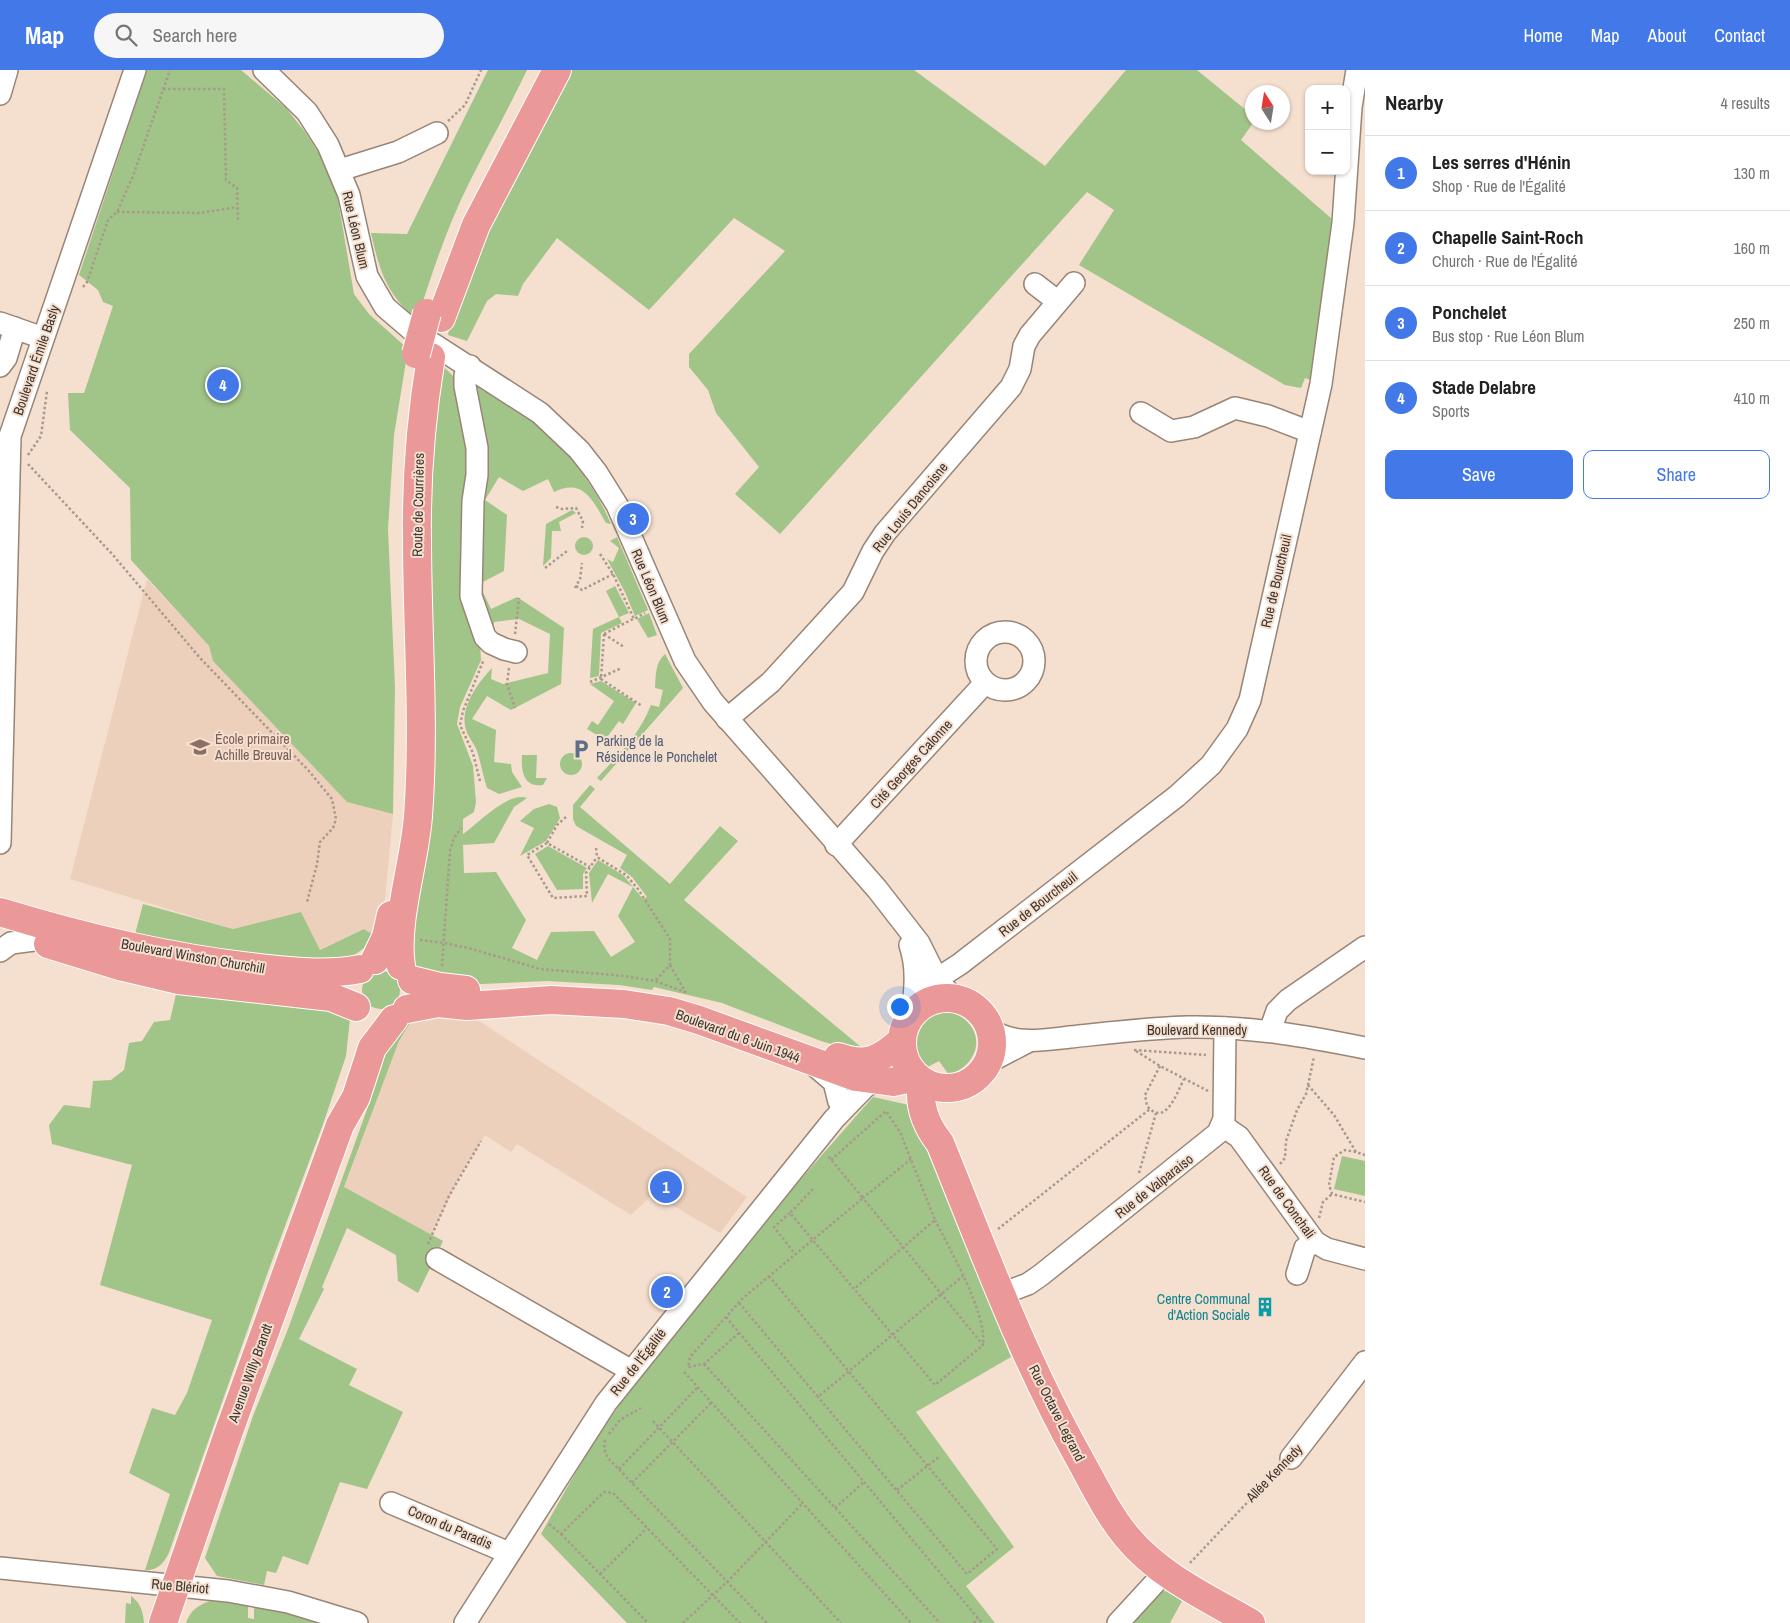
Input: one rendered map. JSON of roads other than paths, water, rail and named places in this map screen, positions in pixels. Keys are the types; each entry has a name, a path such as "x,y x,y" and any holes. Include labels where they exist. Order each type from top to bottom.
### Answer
{"main road":[{"name":"Route de Courrières","path":"368,964 386,937 393,909 404,817 401,479 404,427 454,239 542,70"},
{"name":"Route de Courrières","path":"434,316 476,225 557,70"},
{"name":"Route de Courrières","path":"406,973 400,939 418,817 420,735 417,502 423,356"},
{"name":"Boulevard Winston Churchill","path":"0,912 148,951 215,963 287,972 333,972 368,964"},
{"name":"Boulevard Winston Churchill","path":"0,929 123,967 178,980 331,997 361,1012"},
{"path":"392,961 406,973 413,995 401,1014 379,1021 361,1012 351,987 368,964 392,961"},
{"name":"Boulevard du 6 Juin 1944","path":"406,973 440,987 467,990 548,985 613,988 686,1001 696,1000 848,1060 869,1073"},
{"path":"953,994 979,1012 990,1029 992,1044 987,1063 974,1079 963,1085 942,1088 919,1079 907,1064 902,1041 913,1004 953,994"},
{"name":"Boulevard du 6 Juin 1944","path":"401,1014 438,1003 466,1006 551,1000 624,1004 669,1011 699,1020 810,1062 869,1073 893,1082 919,1079"},
{"name":"Avenue Willy Brandt","path":"340,1125 345,1094 359,1049 361,1012"},
{"name":"Avenue Willy Brandt","path":"163,1623 340,1125 356,1097 372,1048 401,1014"},
{"path":"869,1073 883,1056 902,1041"},
{"name":"Rue Octave Legrand","path":"919,1079 919,1098 922,1110 931,1131 940,1143 1001,1294 1059,1421 1103,1502 1126,1537 1171,1577 1251,1623"},
{"name":"Rue Octave Legrand","path":"940,1143 943,1106 963,1085"}],"street":[{"path":"0,94 7,70"},
{"name":"Boulevard Émile Basly","path":"0,843 10,436 135,70"},
{"name":"Rue Léon Blum","path":"264,70 307,112 328,146 349,194 367,276 385,307 413,331 540,412 584,456 617,505 685,661 727,719 836,845 878,889 908,927 953,994"},
{"name":"Rue de Bourcheuil","path":"953,994 960,964 1177,796 1211,764 1237,729 1250,700 1321,384 1343,223 1352,107 1357,70"},
{"path":"340,170 398,152 437,133"},
{"name":"Rue Louis Dancoisne","path":"727,719 771,682 853,592 873,551 886,534 1012,387 1020,370 1024,346 1057,301 1074,283"},
{"path":"1035,284 1057,301"},
{"path":"0,366 6,358 8,325 43,338"},
{"path":"470,366 465,375 465,386 477,448 477,475 473,501 472,596 485,636 491,643 516,652"},
{"path":"1141,413 1170,432 1194,426 1235,408 1268,416 1310,432"},
{"name":"Cité Georges Calonne","path":"836,845 985,683"},
{"name":"Rue Léon Blum","path":"908,927 916,968 913,1004"},
{"name":"Boulevard Winston Churchill","path":"0,951 11,944 34,940"},
{"path":"1270,1031 1277,1011 1288,1000 1365,948"},
{"path":"953,994 959,988 957,978 960,964"},
{"path":"1223,1126 1225,1028"},
{"name":"Boulevard Kennedy","path":"990,1029 1007,1039 1029,1041 1157,1029 1225,1028 1270,1031 1319,1038 1365,1048"},
{"name":"Boulevard Kennedy","path":"987,1063 1029,1041"},
{"path":"810,1062 834,1082 838,1091 836,1110"},
{"name":"Rue de l'Égalité","path":"465,1623 598,1415 630,1370 836,1110 869,1073"},
{"name":"Rue de Conchali","path":"1223,1126 1239,1137 1311,1235 1327,1249 1365,1259"},
{"name":"Rue de Valparaiso","path":"1001,1294 1034,1280 1213,1139 1223,1126"},
{"path":"1297,1274 1311,1235"},
{"path":"437,1259 630,1370"},
{"name":"Allée Kennedy","path":"1291,1458 1365,1362"},
{"name":"Coron du Paradis","path":"391,1503 510,1553"},
{"name":"Rue Blériot","path":"0,1568 122,1582 175,1585 268,1597 314,1608 357,1623"},
{"path":"1118,1623 1171,1577"}],"place":[{"name":"Stade Delabre","path":"223,385"},
{"name":"Ponchelet","path":"633,519"},
{"name":"École primaire Achille Breuval","path":"200,747"},
{"name":"Parking de la Résidence le Ponchelet","path":"581,749"},
{"name":"Les serres d'Hénin","path":"666,1187"},
{"name":"Chapelle Saint-Roch","path":"667,1292"},
{"name":"Centre Communal d'Action Sociale","path":"1265,1307"}]}
